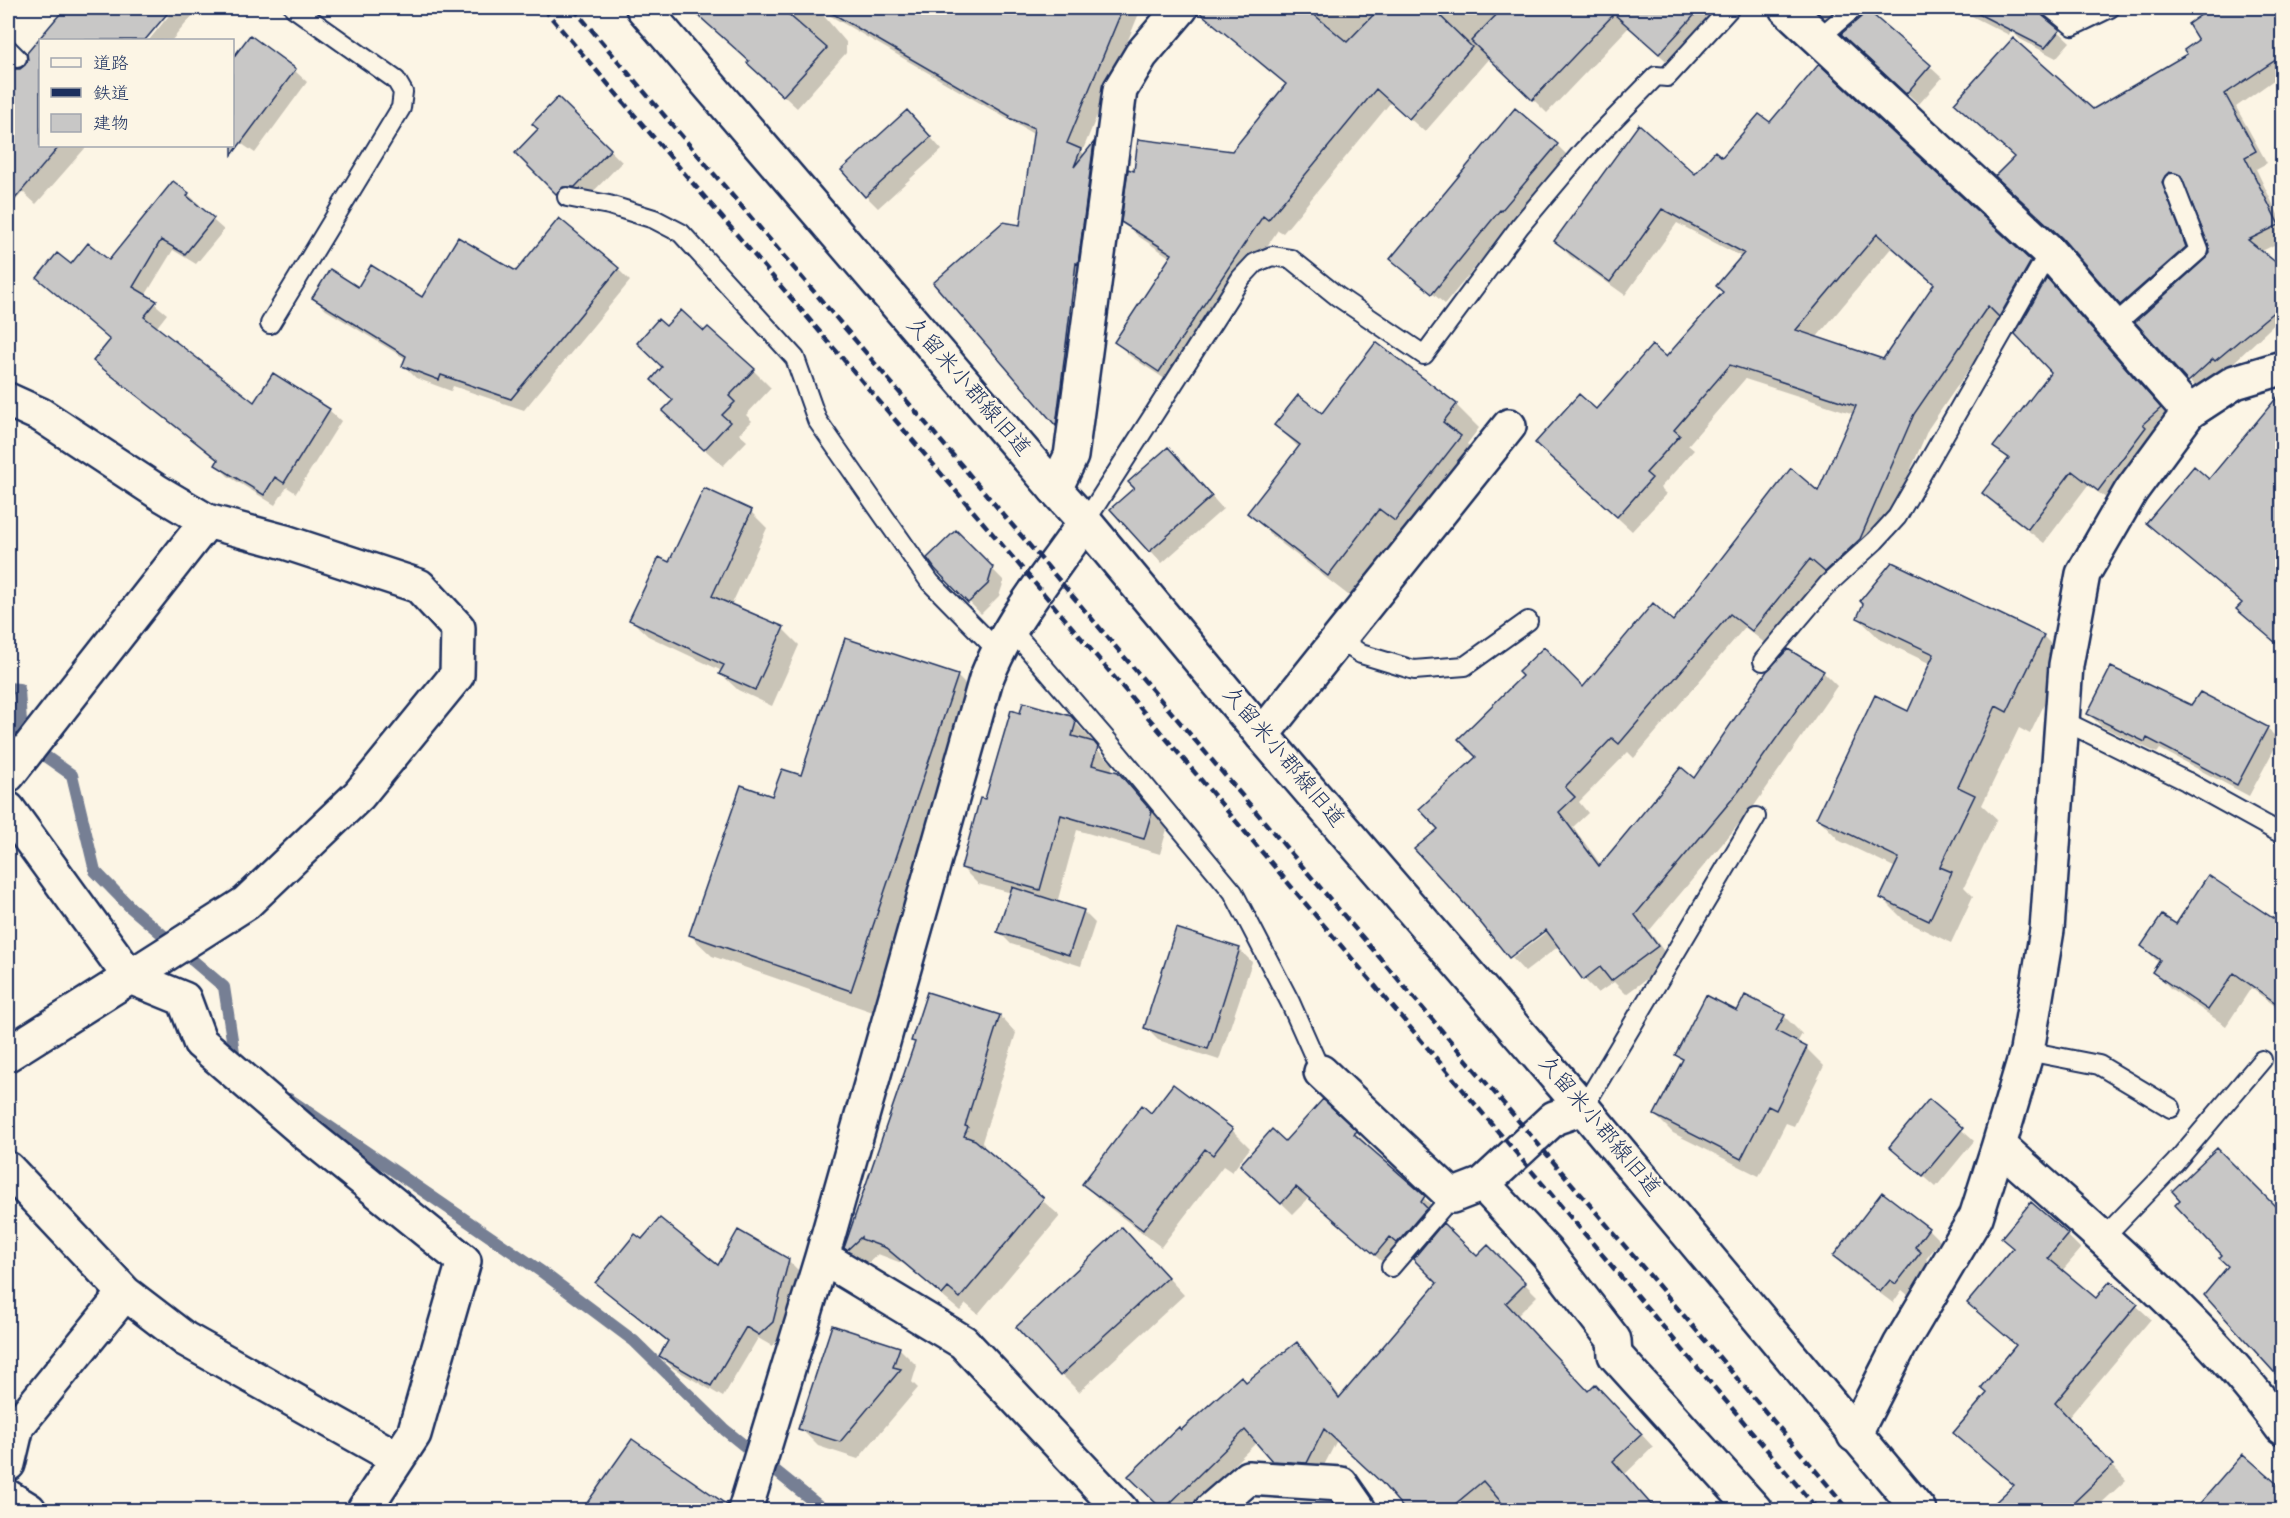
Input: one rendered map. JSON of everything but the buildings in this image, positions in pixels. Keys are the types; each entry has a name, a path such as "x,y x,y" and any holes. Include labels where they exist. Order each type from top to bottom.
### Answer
{"street":[{"name":"久留米小郡線旧道","path":"643,8 1054,489 1085,522 1262,735 1583,1108 1919,1510"},
{"path":"1054,489 1071,456 1120,90 1141,55 1181,8"},
{"path":"1786,8 2049,252 2189,412"},
{"path":"1854,1435 1900,1345 1976,1216 2027,1051 2047,930 2066,665 2083,574 2130,491 2189,412 2235,382 2283,368"},
{"path":"8,400 41,415 158,492 207,521 285,543 419,586 458,628 457,675 359,795 246,903 8,1054"},
{"path":"1262,735 1509,426"},
{"path":"8,775 207,521"},
{"path":"745,1510 822,1257 986,679 1004,639 1085,522"},
{"path":"8,809 130,977 184,999 200,1042 308,1135 464,1261 414,1434 364,1510"},
{"path":"1321,1072 1452,1196 1483,1184 1554,1118 1583,1108"},
{"path":"1999,1146 2103,1238 2195,1325 2283,1428"},
{"path":"8,1169 125,1293 185,1339 398,1458"},
{"path":"1483,1184 1547,1253 1614,1340 1615,1355 1755,1510"},
{"path":"822,1257 963,1342 1120,1510"},
{"path":"8,1464 17,1426 125,1293"},
{"path":"1211,1510 1248,1478 1341,1484 1359,1510"},
{"path":"8,1497 29,1510"}],"lane":[{"path":"270,324 401,108 404,92 396,80 294,8"},
{"path":"1085,522 1241,278 1255,263 1272,256 1291,259 1337,296 1424,355 1520,226 1583,151 1656,76 1667,77 1730,8"},
{"path":"1819,38 1854,8"},
{"path":"2051,8 2073,26 2110,8"},
{"path":"2113,326 2199,250 2173,183"},
{"path":"567,197 609,205 654,219 681,233 795,358 817,420 930,582 1004,639 1126,763 1233,892 1290,1002 1321,1072"},
{"path":"1763,661 1828,584 1875,541 1897,517 2049,252"},
{"path":"1339,639 1361,654 1414,669 1465,666 1528,621"},
{"path":"2062,720 2186,781 2283,834"},
{"path":"1583,1108 1756,817"},
{"path":"2027,1051 2099,1065 2171,1108"},
{"path":"2103,1238 2175,1163 2262,1059"},
{"path":"1391,1267 1452,1196"}],"waterway":[{"path":"8,688 19,689 22,740 72,775 95,871 130,907 224,987 235,1059 239,1062"},
{"path":"289,1099 542,1272 634,1341 725,1430 824,1510"}],"railway":[{"path":"543,8 1038,587 1818,1510"},
{"path":"573,8 1849,1510"}]}
